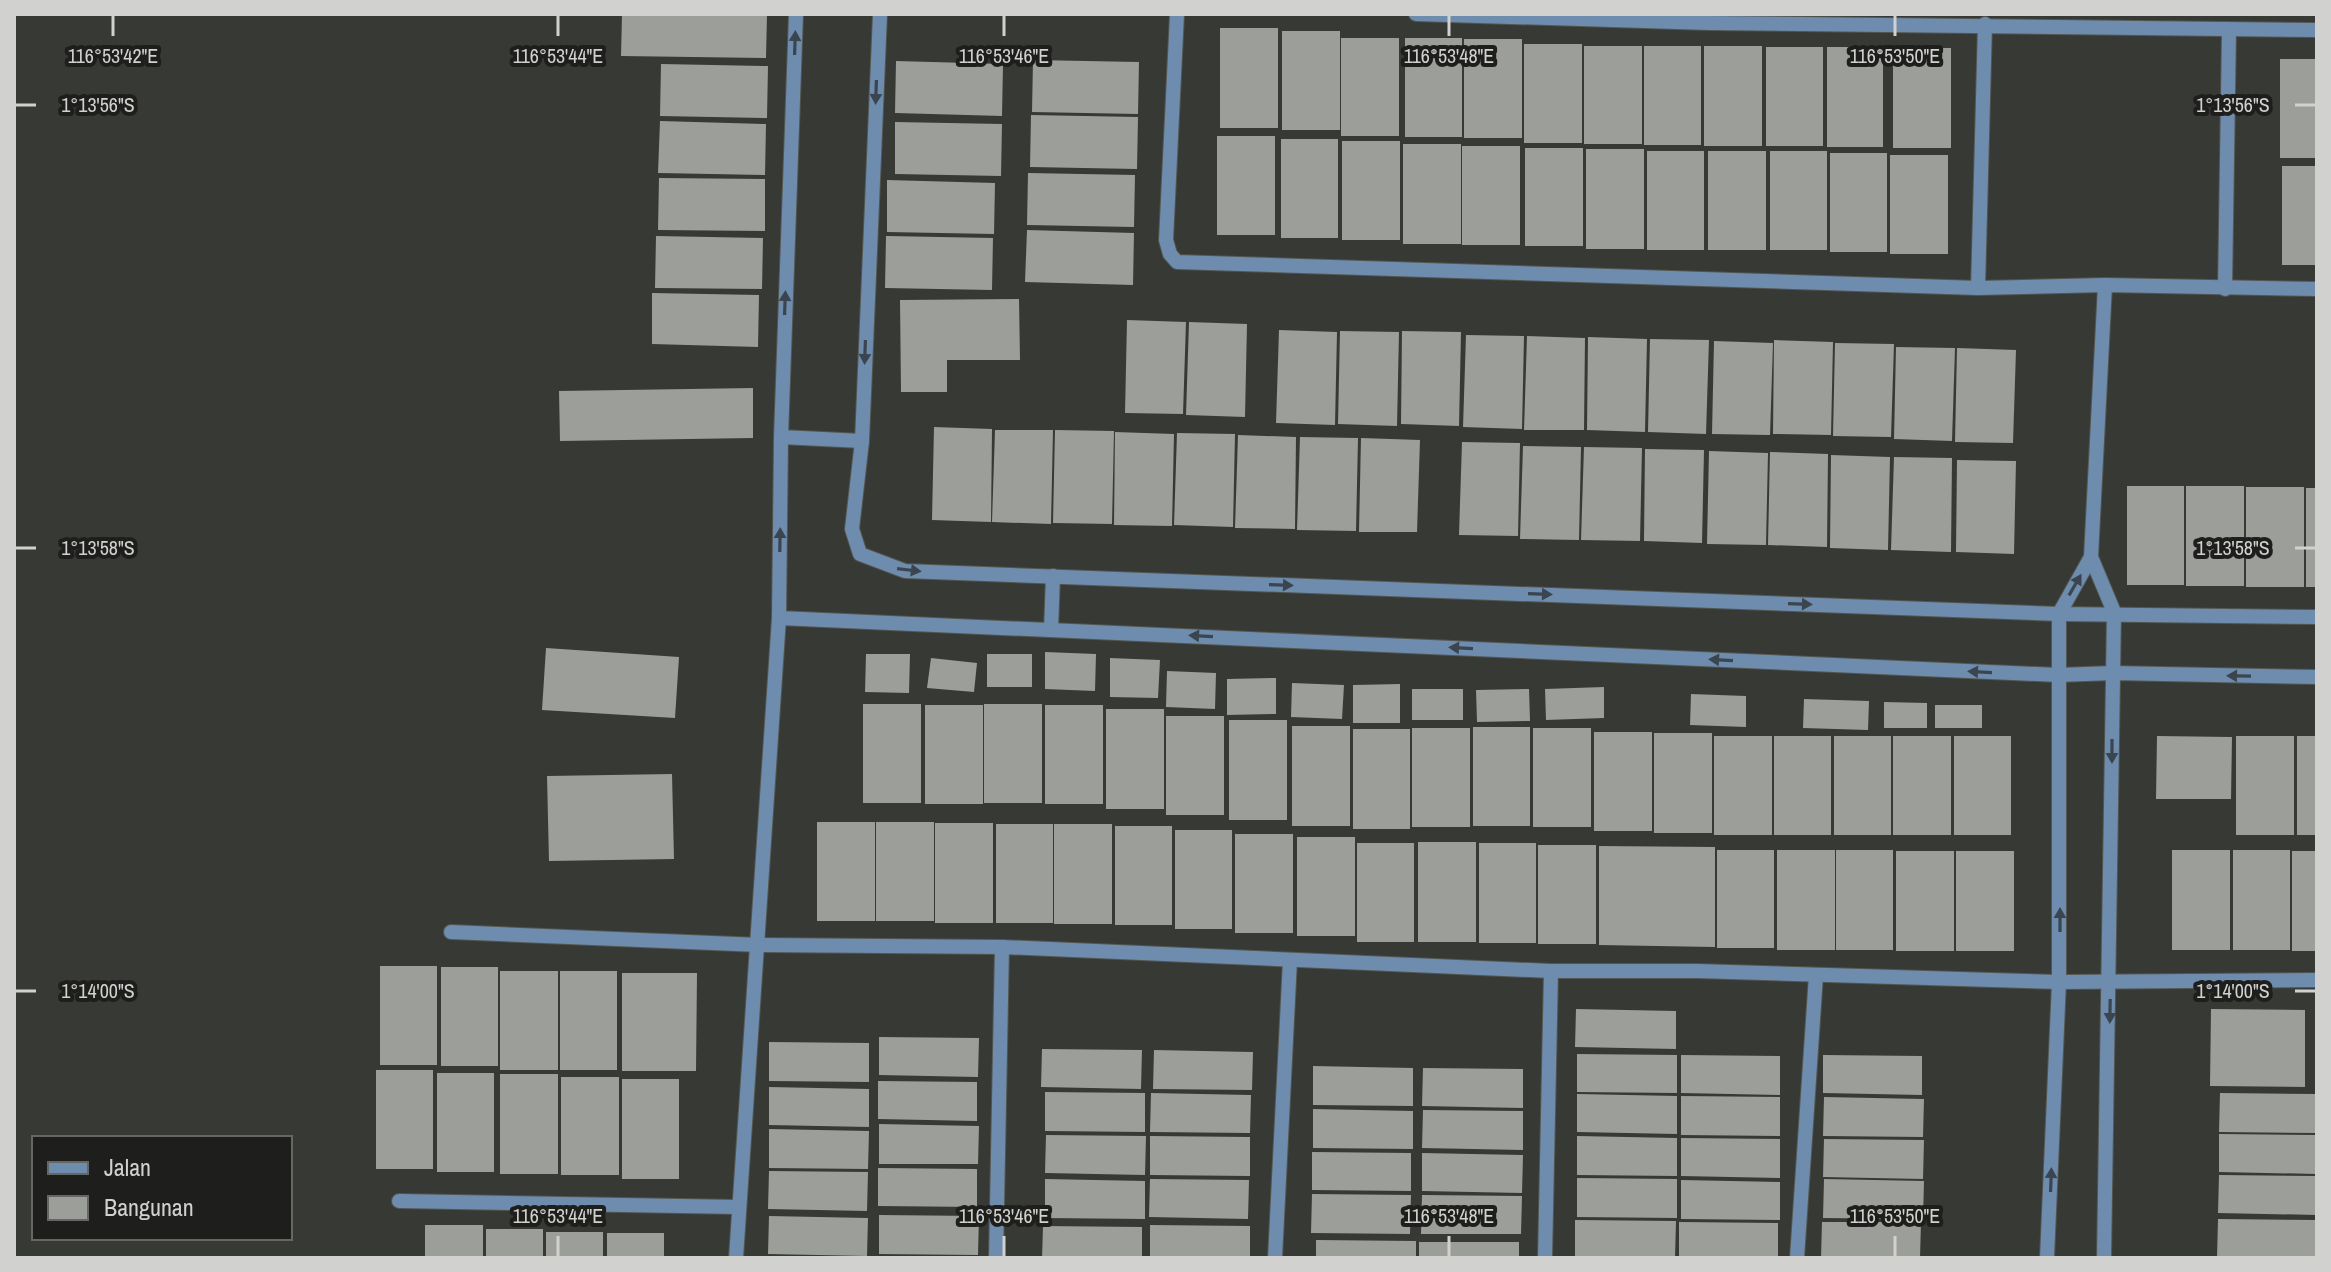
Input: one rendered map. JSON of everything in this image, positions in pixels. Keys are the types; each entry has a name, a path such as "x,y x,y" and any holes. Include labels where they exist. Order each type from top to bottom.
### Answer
{"street":[{"path":"736,1258 760,945 779,618 781,437 796,14"},
{"path":"880,14 862,441 852,529 860,554 905,571 2059,614 2114,612 2317,617"},
{"path":"1177,14 1166,240 1170,254 1177,262 1978,288 2105,285 2317,289"},
{"path":"1416,14 2317,30"},
{"path":"1978,288 1985,24"},
{"path":"2225,289 2229,30"},
{"path":"2104,1258 2114,612 2091,557 2105,285"},
{"path":"781,437 862,441"},
{"path":"2047,1258 2059,982 2059,614 2091,557"},
{"path":"1051,630 1053,576"},
{"path":"779,618 2058,675 2113,673 2317,677"},
{"path":"451,932 760,945 1002,947 1551,971 2059,982 2317,980"},
{"path":"996,1258 1002,947"},
{"path":"1275,1258 1290,960"},
{"path":"1545,1258 1551,971"},
{"path":"1797,1258 1816,975"},
{"path":"399,1201 738,1207"}],"building":[{"path":"622,14 767,14 766,58 621,56"},
{"path":"1220,28 1278,28 1278,128 1220,128"},
{"path":"1282,31 1340,31 1340,130 1282,130"},
{"path":"1341,38 1399,38 1399,136 1341,136"},
{"path":"1405,38 1462,38 1462,137 1405,137"},
{"path":"1464,39 1522,39 1522,138 1464,138"},
{"path":"1524,44 1582,44 1582,143 1524,143"},
{"path":"1584,46 1642,46 1642,144 1584,144"},
{"path":"1644,46 1701,46 1701,145 1644,145"},
{"path":"1704,46 1762,46 1762,146 1704,146"},
{"path":"1766,47 1823,47 1823,146 1766,146"},
{"path":"1827,47 1883,47 1883,147 1827,147"},
{"path":"1893,48 1951,48 1951,148 1893,148"},
{"path":"2280,59 2317,59 2317,158 2280,158"},
{"path":"1033,60 1139,62 1138,114 1032,112"},
{"path":"896,61 1003,64 1002,116 895,113"},
{"path":"661,64 768,66 767,118 660,116"},
{"path":"1031,115 1138,117 1137,169 1030,167"},
{"path":"660,121 766,124 765,175 658,173"},
{"path":"895,122 1002,124 1001,176 895,174"},
{"path":"1217,136 1275,136 1275,235 1217,235"},
{"path":"1281,139 1338,139 1338,238 1281,238"},
{"path":"1342,141 1400,141 1400,240 1342,240"},
{"path":"1403,144 1461,144 1461,244 1403,244"},
{"path":"1462,146 1520,146 1520,245 1462,245"},
{"path":"1525,148 1583,148 1583,246 1525,246"},
{"path":"1586,149 1644,149 1644,249 1586,249"},
{"path":"1647,151 1704,151 1704,250 1647,250"},
{"path":"1708,151 1766,151 1766,250 1708,250"},
{"path":"1770,151 1827,151 1827,250 1770,250"},
{"path":"1830,153 1887,153 1887,252 1830,252"},
{"path":"1890,155 1948,155 1948,254 1890,254"},
{"path":"2282,166 2317,166 2317,265 2282,265"},
{"path":"1028,173 1135,175 1134,227 1027,225"},
{"path":"659,178 765,179 765,231 658,230"},
{"path":"887,180 995,183 994,234 887,232"},
{"path":"1027,230 1134,233 1133,285 1025,282"},
{"path":"656,236 763,238 762,289 655,288"},
{"path":"886,236 993,238 992,290 885,288"},
{"path":"652,293 759,295 758,347 652,344"},
{"path":"1019,299 1020,360 947,360 947,392 901,392 900,300"},
{"path":"1127,320 1186,322 1183,414 1125,413"},
{"path":"1189,322 1247,324 1245,417 1186,415"},
{"path":"1279,330 1337,332 1335,425 1276,423"},
{"path":"1340,331 1399,332 1397,426 1338,424"},
{"path":"1402,331 1461,332 1459,426 1401,424"},
{"path":"1466,335 1524,336 1522,429 1463,427"},
{"path":"1527,336 1585,338 1584,430 1524,430"},
{"path":"1588,337 1647,339 1645,432 1587,430"},
{"path":"1650,339 1709,340 1706,434 1648,432"},
{"path":"1774,340 1833,342 1831,435 1773,434"},
{"path":"1714,341 1773,343 1770,435 1712,434"},
{"path":"1835,343 1894,344 1891,437 1833,436"},
{"path":"1896,347 1955,348 1952,441 1894,439"},
{"path":"1957,348 2016,350 2013,443 1955,442"},
{"path":"753,388 753,438 560,441 559,391"},
{"path":"934,427 992,429 991,522 932,520"},
{"path":"995,430 1053,430 1051,524 992,522"},
{"path":"1055,430 1114,431 1112,524 1053,523"},
{"path":"1115,432 1174,434 1172,526 1114,525"},
{"path":"1177,433 1235,434 1233,527 1174,525"},
{"path":"1238,435 1296,437 1295,529 1235,528"},
{"path":"1300,437 1358,438 1356,531 1297,530"},
{"path":"1361,438 1420,440 1417,532 1359,532"},
{"path":"1462,442 1520,443 1518,536 1459,535"},
{"path":"1523,446 1581,447 1579,540 1520,539"},
{"path":"1584,447 1642,448 1640,541 1581,540"},
{"path":"1645,449 1704,450 1702,543 1644,541"},
{"path":"1709,451 1768,453 1766,545 1707,544"},
{"path":"1770,452 1828,454 1827,547 1768,545"},
{"path":"1831,455 1890,457 1888,550 1830,548"},
{"path":"1894,457 1952,458 1951,552 1891,550"},
{"path":"1957,460 2016,461 2014,554 1956,552"},
{"path":"2127,486 2184,486 2184,585 2127,585"},
{"path":"2186,486 2244,486 2244,586 2186,586"},
{"path":"2246,487 2304,487 2304,587 2246,587"},
{"path":"2306,488 2317,488 2317,587 2306,587"},
{"path":"546,648 679,657 675,718 542,710"},
{"path":"1045,652 1096,654 1095,691 1045,689"},
{"path":"866,654 910,654 909,693 865,692"},
{"path":"987,654 1032,654 1032,687 987,687"},
{"path":"931,658 977,663 974,692 927,688"},
{"path":"1110,658 1160,660 1158,698 1110,697"},
{"path":"1167,671 1216,673 1215,709 1166,707"},
{"path":"1276,678 1276,714 1227,715 1227,679"},
{"path":"1292,683 1344,685 1342,719 1291,717"},
{"path":"1400,684 1400,723 1353,723 1353,685"},
{"path":"1604,687 1604,718 1546,720 1545,689"},
{"path":"1412,689 1463,689 1463,720 1412,720"},
{"path":"1529,689 1530,721 1477,722 1476,690"},
{"path":"1691,694 1746,696 1746,727 1690,725"},
{"path":"1804,699 1869,701 1868,730 1803,728"},
{"path":"1884,702 1927,703 1927,728 1884,728"},
{"path":"863,704 921,704 921,803 863,803"},
{"path":"984,704 1042,704 1042,803 984,803"},
{"path":"925,705 983,705 983,804 925,804"},
{"path":"1045,705 1103,705 1103,804 1045,804"},
{"path":"1935,705 1982,705 1982,728 1935,728"},
{"path":"1106,709 1164,709 1164,809 1106,809"},
{"path":"1166,716 1224,716 1224,815 1166,815"},
{"path":"1229,720 1287,720 1287,820 1229,820"},
{"path":"1292,726 1350,726 1350,826 1292,826"},
{"path":"1473,727 1530,727 1530,826 1473,826"},
{"path":"1412,728 1470,728 1470,827 1412,827"},
{"path":"1533,728 1591,728 1591,827 1533,827"},
{"path":"1353,729 1410,729 1410,829 1353,829"},
{"path":"1594,732 1652,732 1652,831 1594,831"},
{"path":"1654,733 1712,733 1712,833 1654,833"},
{"path":"1714,736 1772,736 1772,835 1714,835"},
{"path":"1774,736 1831,736 1831,835 1774,835"},
{"path":"1834,736 1891,736 1891,835 1834,835"},
{"path":"1893,736 1951,736 1951,835 1893,835"},
{"path":"1954,736 2011,736 2011,835 1954,835"},
{"path":"2157,736 2232,737 2231,799 2156,799"},
{"path":"2236,736 2294,736 2294,835 2236,835"},
{"path":"2297,736 2317,736 2317,835 2297,835"},
{"path":"672,774 674,859 549,861 547,776"},
{"path":"817,822 875,822 875,921 817,921"},
{"path":"876,822 934,822 934,921 876,921"},
{"path":"935,823 993,823 993,923 935,923"},
{"path":"996,824 1053,824 1053,923 996,923"},
{"path":"1054,824 1112,824 1112,924 1054,924"},
{"path":"1115,826 1172,826 1172,925 1115,925"},
{"path":"1175,830 1232,830 1232,929 1175,929"},
{"path":"1235,834 1293,834 1293,933 1235,933"},
{"path":"1297,837 1355,837 1355,936 1297,936"},
{"path":"1418,842 1476,842 1476,942 1418,942"},
{"path":"1357,843 1414,843 1414,942 1357,942"},
{"path":"1479,843 1536,843 1536,943 1479,943"},
{"path":"1538,845 1596,845 1596,944 1538,944"},
{"path":"1599,846 1715,847 1715,947 1599,945"},
{"path":"1717,850 1774,850 1774,948 1717,948"},
{"path":"1777,850 1835,850 1835,950 1777,950"},
{"path":"1836,850 1893,850 1893,950 1836,950"},
{"path":"2172,850 2230,850 2230,950 2172,950"},
{"path":"2233,850 2290,850 2290,950 2233,950"},
{"path":"1896,851 1954,851 1954,951 1896,951"},
{"path":"1956,851 2014,851 2014,951 1956,951"},
{"path":"2292,851 2317,851 2317,951 2292,951"},
{"path":"380,966 437,966 437,1065 380,1065"},
{"path":"441,967 498,967 498,1066 441,1066"},
{"path":"500,971 558,971 558,1070 500,1070"},
{"path":"560,971 617,971 617,1070 560,1070"},
{"path":"622,973 697,973 696,1071 622,1071"},
{"path":"1576,1009 1676,1011 1676,1049 1575,1047"},
{"path":"2211,1009 2305,1010 2305,1087 2210,1086"},
{"path":"879,1037 979,1038 978,1077 879,1075"},
{"path":"769,1042 869,1043 869,1082 769,1081"},
{"path":"1042,1049 1142,1050 1141,1089 1041,1087"},
{"path":"1154,1050 1253,1052 1252,1090 1153,1089"},
{"path":"1577,1054 1677,1055 1677,1093 1577,1092"},
{"path":"1681,1055 1780,1056 1780,1095 1681,1093"},
{"path":"1823,1055 1922,1056 1922,1095 1823,1093"},
{"path":"1313,1066 1413,1068 1413,1106 1313,1105"},
{"path":"1423,1068 1523,1069 1523,1108 1422,1106"},
{"path":"376,1070 433,1070 433,1169 376,1169"},
{"path":"437,1073 494,1073 494,1172 437,1172"},
{"path":"500,1074 558,1074 558,1174 500,1174"},
{"path":"561,1077 619,1077 619,1175 561,1175"},
{"path":"622,1079 679,1079 679,1179 622,1179"},
{"path":"878,1081 977,1082 977,1121 878,1119"},
{"path":"769,1087 869,1089 869,1127 769,1125"},
{"path":"1045,1092 1145,1093 1145,1132 1045,1131"},
{"path":"1151,1093 1251,1095 1250,1133 1150,1132"},
{"path":"2220,1093 2317,1094 2317,1133 2219,1132"},
{"path":"1577,1094 1677,1096 1677,1134 1577,1132"},
{"path":"1681,1096 1780,1097 1780,1136 1681,1135"},
{"path":"1824,1097 1924,1099 1923,1137 1823,1136"},
{"path":"1313,1109 1413,1111 1413,1149 1313,1148"},
{"path":"1423,1110 1523,1111 1523,1150 1422,1148"},
{"path":"879,1124 979,1126 978,1164 879,1164"},
{"path":"769,1129 869,1131 868,1169 769,1168"},
{"path":"2219,1134 2317,1135 2317,1174 2219,1172"},
{"path":"1046,1135 1146,1136 1145,1175 1045,1173"},
{"path":"1150,1136 1250,1137 1250,1176 1150,1175"},
{"path":"1577,1136 1677,1138 1677,1176 1577,1175"},
{"path":"1681,1138 1780,1139 1780,1178 1681,1176"},
{"path":"1824,1139 1924,1140 1923,1179 1823,1177"},
{"path":"1312,1152 1411,1153 1411,1191 1312,1190"},
{"path":"1422,1153 1523,1155 1522,1193 1422,1191"},
{"path":"878,1168 977,1169 977,1207 878,1206"},
{"path":"769,1171 868,1172 867,1211 768,1209"},
{"path":"2219,1175 2317,1176 2317,1215 2218,1213"},
{"path":"1577,1178 1677,1179 1677,1218 1577,1217"},
{"path":"1045,1179 1145,1181 1145,1219 1045,1218"},
{"path":"1150,1179 1249,1180 1248,1219 1149,1217"},
{"path":"1824,1179 1924,1181 1923,1219 1823,1218"},
{"path":"1681,1180 1780,1182 1780,1220 1681,1219"},
{"path":"1312,1194 1411,1195 1410,1234 1311,1233"},
{"path":"1422,1195 1522,1196 1521,1234 1421,1234"},
{"path":"879,1215 979,1216 978,1255 879,1254"},
{"path":"769,1216 868,1218 867,1256 768,1254"},
{"path":"2218,1219 2317,1220 2317,1258 2217,1258"},
{"path":"1575,1220 1676,1221 1675,1258 1575,1258"},
{"path":"1679,1222 1778,1223 1778,1258 1679,1258"},
{"path":"1822,1222 1921,1222 1920,1258 1821,1258"},
{"path":"425,1225 483,1225 483,1258 425,1258"},
{"path":"1150,1225 1250,1226 1250,1258 1150,1258"},
{"path":"1043,1226 1142,1227 1142,1258 1042,1258"},
{"path":"486,1229 543,1229 543,1258 486,1258"},
{"path":"546,1232 603,1232 603,1258 546,1258"},
{"path":"607,1233 664,1233 664,1258 607,1258"},
{"path":"1316,1240 1416,1241 1416,1258 1316,1258"},
{"path":"1419,1242 1519,1242 1519,1258 1419,1258"}]}
